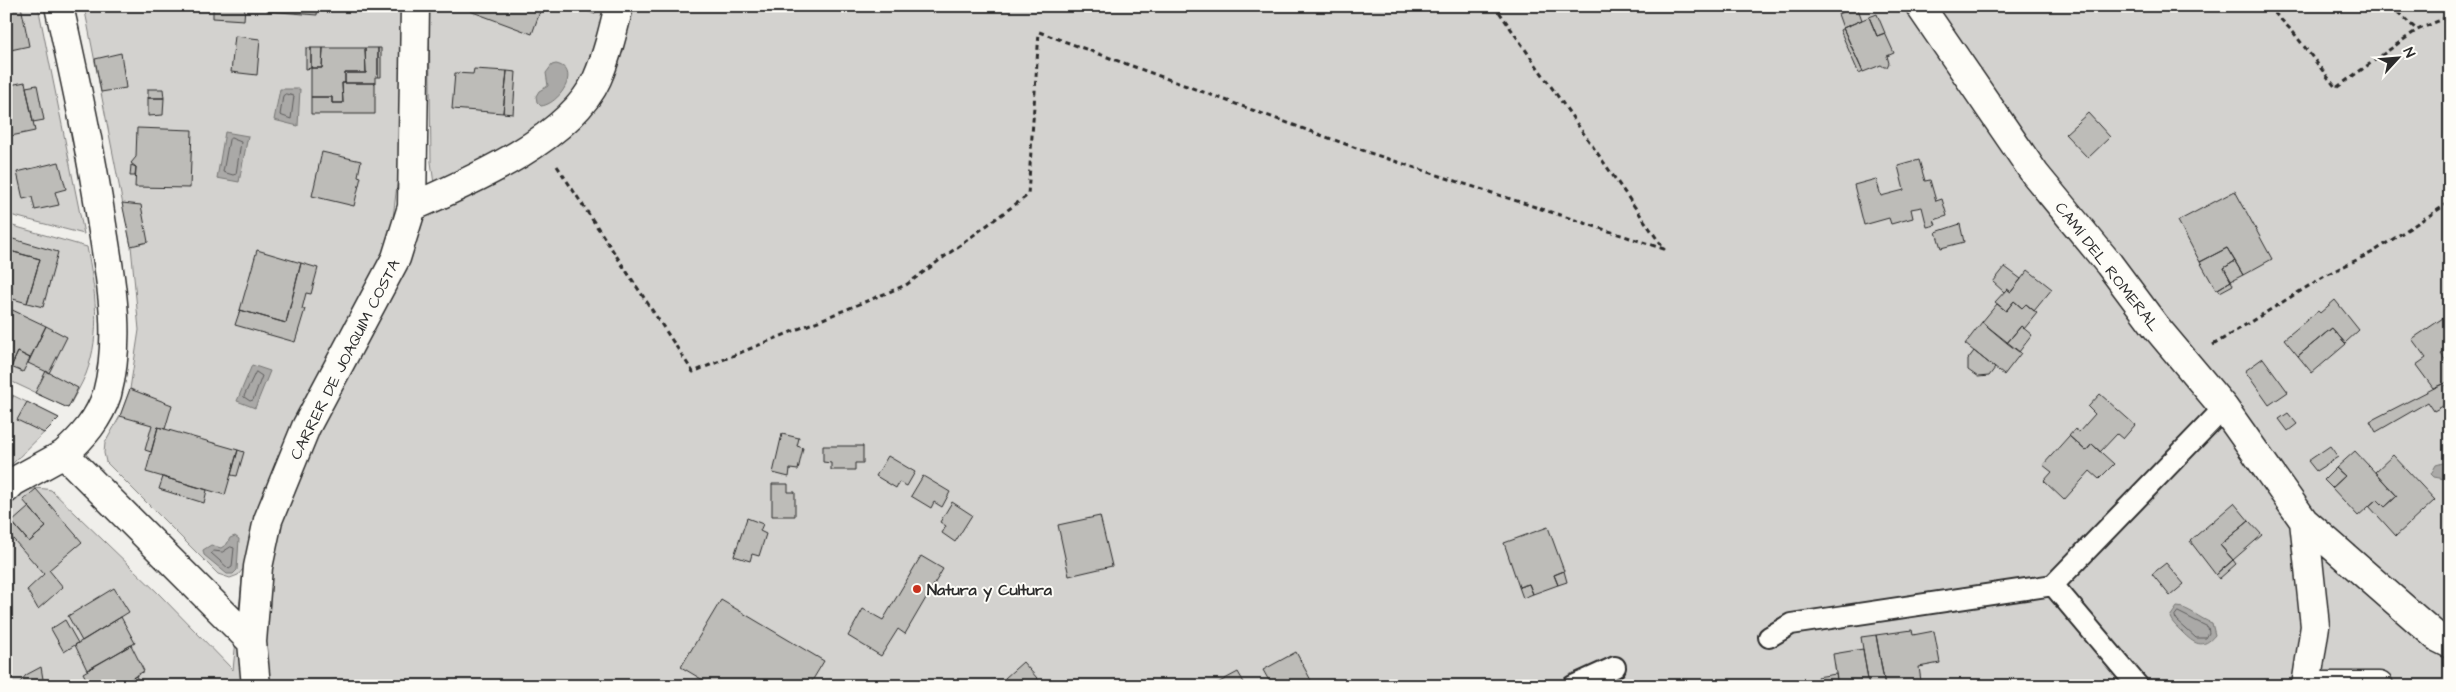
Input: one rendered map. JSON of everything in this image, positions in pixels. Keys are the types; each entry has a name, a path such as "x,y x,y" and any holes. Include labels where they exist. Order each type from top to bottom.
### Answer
{"street":[{"path":"6,488 64,454 87,433 106,395 114,354 114,301 91,154 59,6"},
{"name":"CARRER DE JOAQUIM COSTA","path":"256,686 252,642 258,567 268,520 306,427 396,258 412,207 415,6"},
{"path":"412,207 466,184 540,140 567,121 597,81 619,6"},
{"name":"CAMÍ DEL ROMERAL","path":"1920,6 2035,174 2224,408 2304,521 2375,585 2438,638 2450,644"},
{"path":"64,454 252,642"},
{"name":"CAMÍ DEL ROMERAL","path":"2304,521 2315,626 2306,686"},
{"path":"2312,686 2379,686"}],"lane":[{"path":"1769,637 1790,624 2053,585 2224,408"},
{"path":"2053,585 2138,686"},
{"path":"1574,686 1615,667"}],"path":[{"path":"540,140 693,372 906,285 1028,195 1039,32 1370,153 1664,249 1495,6"},
{"path":"2268,6 2293,32 2336,88 2417,30 2450,16"},
{"path":"2391,6 2417,30"},
{"path":"2182,357 2214,345 2328,274 2373,252 2450,202"}],"shaded area":[{"path":"6,6 38,6 84,234 6,214"},
{"path":"84,6 401,6 401,151 393,218 434,184 431,162 429,6 2450,6 2450,686 6,686 6,506 31,489 51,490 159,594 233,670 243,569 238,575 230,578 218,574 106,462 104,453 105,443 120,416 130,389 139,330 131,246"},
{"path":"6,224 87,247 94,295 94,342 86,374 68,408 6,379"},
{"path":"6,392 59,418 6,470"}],"water":[{"path":"556,64 564,67 568,79 561,93 555,99 541,106 537,102 536,96 539,91 548,86 546,73 552,65"},
{"path":"280,89 300,89 298,126 274,120"},
{"path":"225,132 248,136 239,182 217,178"},
{"path":"252,365 270,371 255,408 237,401"},
{"path":"2450,463 2450,480 2434,477 2431,474 2436,465"},
{"path":"235,536 239,539 237,570 233,574 227,574 204,555 203,550 211,545 221,548 227,544 230,538"},
{"path":"2177,607 2185,609 2212,623 2215,635 2211,640 2198,644 2177,627 2170,617"}],"building":[{"path":"6,6 21,6 29,46 6,51"},
{"path":"213,6 245,6 244,20 213,18"},
{"path":"268,6 318,6 317,15 267,11"},
{"path":"472,6 542,6 532,34 470,11"},
{"path":"570,6 596,6 595,14"},
{"path":"1857,6 1862,20 1843,28 1838,14"},
{"path":"1877,14 1885,33 1877,36 1869,17"},
{"path":"1869,17 1877,36 1885,33 1894,53 1887,56 1889,63 1887,67 1881,65 1863,72 1843,28"},
{"path":"1843,28 1863,72 1859,74 1840,30"},
{"path":"235,36 260,39 257,75 231,72"},
{"path":"306,48 311,48 311,68 306,69"},
{"path":"311,48 323,48 322,68 311,68"},
{"path":"323,48 365,48 366,73 345,73 345,83 342,83 343,103 332,103 332,97 311,97 311,68 322,68"},
{"path":"365,48 378,48 378,77 375,77 375,83 345,83 345,73 366,73"},
{"path":"378,48 381,48 381,77 378,77"},
{"path":"121,53 126,88 101,92 95,59"},
{"path":"474,69 507,71 503,113 452,109 455,73 473,74"},
{"path":"507,71 516,72 513,114 503,113"},
{"path":"25,82 35,131 6,137 6,94 12,93 10,85"},
{"path":"342,83 375,83 375,114 311,114 311,97 332,97 332,103 343,103"},
{"path":"10,85 12,93 6,94 6,86"},
{"path":"37,85 44,120 33,122 26,87"},
{"path":"148,89 163,89 164,98 148,98"},
{"path":"148,98 164,98 163,115 148,116"},
{"path":"2088,113 2110,137 2088,158 2065,134"},
{"path":"137,128 192,130 190,188 135,187 136,167 131,163 136,157"},
{"path":"322,152 361,161 358,176 361,177 354,206 312,196"},
{"path":"1919,160 1925,181 1930,180 1936,201 1942,199 1947,216 1934,220 1936,225 1927,227 1922,207 1911,209 1913,218 1891,224 1889,218 1864,225 1854,185 1876,179 1881,196 1904,190 1898,166"},
{"path":"59,162 66,189 55,192 59,205 35,210 32,197 23,199 17,172"},
{"path":"131,165 136,167 135,176 130,176"},
{"path":"2235,191 2272,259 2243,275 2227,248 2200,262 2178,221"},
{"path":"122,203 141,205 148,242 131,246"},
{"path":"1960,224 1964,242 1941,248 1936,232"},
{"path":"6,237 58,252 43,307 27,303 40,259 6,250"},
{"path":"2227,248 2235,261 2224,268 2231,281 2216,290 2200,262"},
{"path":"6,250 40,259 27,303 6,297"},
{"path":"257,250 301,263 286,323 240,310"},
{"path":"2235,261 2243,275 2231,281 2224,268"},
{"path":"301,263 318,268 311,294 306,293 302,309 305,309 295,342 235,325 240,310 286,323"},
{"path":"2005,267 2021,279 2011,292 2007,289 2004,292 1993,282"},
{"path":"2028,270 2052,289 2034,311 2026,304 2022,308 2014,301 2006,311 1995,302 2007,289 2011,292"},
{"path":"2231,281 2233,285 2220,292 2218,289"},
{"path":"2335,300 2359,330 2345,343 2332,328 2298,356 2284,339 2318,311 2320,313"},
{"path":"2014,301 2022,308 2026,304 2037,313 2024,329 2021,326 2007,343 1982,322 1997,304 2006,311"},
{"path":"6,307 46,326 30,358 18,352 11,367 6,364"},
{"path":"2443,318 2450,328 2450,348 2441,354 2450,366 2450,381 2433,388 2416,365 2426,358 2412,339"},
{"path":"1982,322 2021,353 2004,375 1965,344"},
{"path":"46,326 67,337 49,373 28,363"},
{"path":"2021,326 2032,335 2019,352 2007,343"},
{"path":"2332,328 2346,344 2312,373 2298,356"},
{"path":"1974,351 1995,368 1989,376 1978,377 1968,370 1968,359"},
{"path":"18,352 30,358 23,372 11,367"},
{"path":"2263,358 2288,392 2269,405 2245,371"},
{"path":"46,371 78,388 68,408 35,393"},
{"path":"2444,383 2450,393 2450,402 2434,411 2428,402 2376,432 2370,421"},
{"path":"130,389 172,405 165,429 158,427 151,452 145,450 152,425 120,416"},
{"path":"6,392 13,396 8,407 6,406"},
{"path":"2100,394 2135,425 2123,439 2117,434 2100,452 2092,444 2086,451 2069,436 2075,429 2079,432 2095,414 2088,407"},
{"path":"27,402 59,418 44,433 17,420"},
{"path":"2288,413 2297,424 2288,431 2279,419"},
{"path":"158,427 238,450 225,495 146,472"},
{"path":"782,434 799,438 797,446 803,448 798,470 790,469 789,477 773,473"},
{"path":"2069,436 2086,451 2092,444 2114,464 2099,479 2090,471 2064,500 2044,481 2052,472 2043,465"},
{"path":"823,446 863,446 863,463 855,463 855,470 831,470 831,463 823,462"},
{"path":"2330,446 2338,457 2316,471 2308,461"},
{"path":"238,450 244,452 237,476 231,475"},
{"path":"2355,451 2397,496 2385,507 2377,499 2358,516 2332,488 2345,476 2336,468"},
{"path":"2393,455 2435,500 2396,536 2369,506 2377,499 2385,507 2397,496 2375,472"},
{"path":"888,456 915,472 907,486 899,482 896,488 876,476"},
{"path":"2336,468 2345,476 2332,488 2324,480"},
{"path":"923,476 950,492 942,507 934,502 931,508 911,496"},
{"path":"163,477 207,490 204,503 159,489"},
{"path":"772,484 788,484 788,492 795,492 795,516 772,516"},
{"path":"36,489 82,542 49,570 63,587 38,609 27,590 44,574 6,531 6,527 12,522 29,542 46,527 23,500"},
{"path":"952,502 972,515 955,542 942,533 946,526 940,522"},
{"path":"2234,503 2249,521 2220,545 2233,560 2216,575 2190,541"},
{"path":"29,507 46,527 29,542 12,522"},
{"path":"1100,516 1112,566 1069,576 1058,525"},
{"path":"747,518 763,524 760,531 766,534 759,556 752,554 750,561 734,556"},
{"path":"2249,521 2262,535 2233,560 2220,545"},
{"path":"1548,527 1564,571 1554,575 1558,585 1533,594 1529,584 1519,587 1504,543"},
{"name":"Natura y Cultura","path":"921,556 943,569 905,634 898,629 881,656 848,636 863,609 883,620"},
{"path":"2233,560 2236,564 2219,579 2216,575"},
{"path":"2166,563 2184,584 2170,596 2152,574"},
{"path":"1564,571 1567,582 1558,585 1554,575"},
{"path":"1529,584 1533,594 1523,598 1519,587"},
{"path":"114,588 129,612 82,641 68,616"},
{"path":"721,600 824,661 809,686 713,686 681,667"},
{"path":"121,617 135,643 87,670 75,645"},
{"path":"65,620 78,643 64,652 51,629"},
{"path":"1912,630 1913,635 1934,631 1940,663 1919,667 1921,681 1885,686 1876,635"},
{"path":"1876,635 1885,686 1869,686 1861,637"},
{"path":"131,645 144,671 119,686 90,686 83,673"},
{"path":"1863,649 1869,686 1838,686 1833,654"},
{"path":"1296,652 1314,686 1272,686 1263,670"},
{"path":"1023,662 1044,686 1012,686 1005,678"},
{"path":"41,667 44,685 17,686 26,675"},
{"path":"1238,672 1246,686 1212,686"},
{"path":"1836,674 1838,686 1818,686 1817,677"},
{"path":"136,676 141,686 119,686"},
{"path":"1921,681 1922,686 1894,686"}],"place":[{"name":"Natura y Cultura","path":"917,589"}]}
